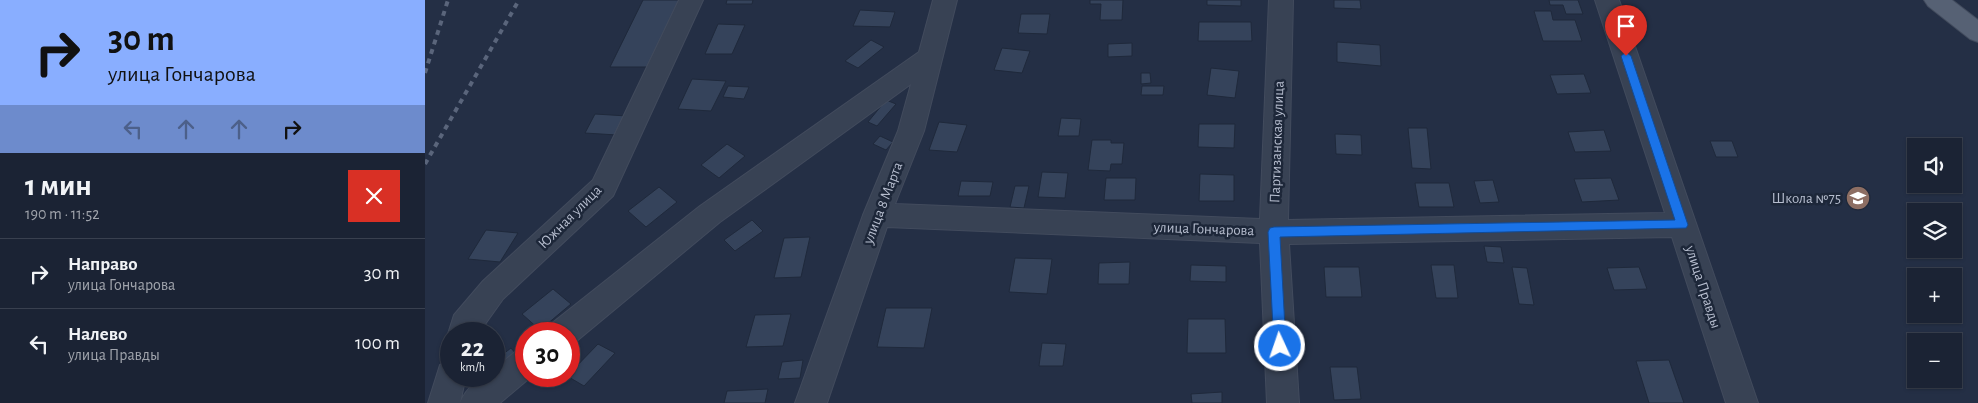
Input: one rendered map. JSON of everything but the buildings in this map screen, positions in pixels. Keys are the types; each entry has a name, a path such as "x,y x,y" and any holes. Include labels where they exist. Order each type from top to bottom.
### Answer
{"main road":[{"path":"1936,0 1978,33"}],"street":[{"name":"Южная улица","path":"467,322 493,290 603,188 691,0"},
{"name":"улица 8 Марта","path":"811,403 877,215 911,131 945,0"},
{"name":"Партизанская улица","path":"1281,0 1274,232 1283,403"},
{"name":"улица Правды","path":"1607,0 1741,403"},
{"path":"577,322 710,214 932,56"},
{"name":"улица Гончарова","path":"877,215 1274,232 1682,225"},
{"path":"476,403 515,371"},
{"path":"444,403 448,387"}],"railway":[{"path":"425,73 448,0"},
{"path":"425,164 519,0"}],"place":[{"name":"Школа №75","path":"1858,198"}],"route":[{"path":"1280,346 1274,232 1682,225 1626,56"}]}
